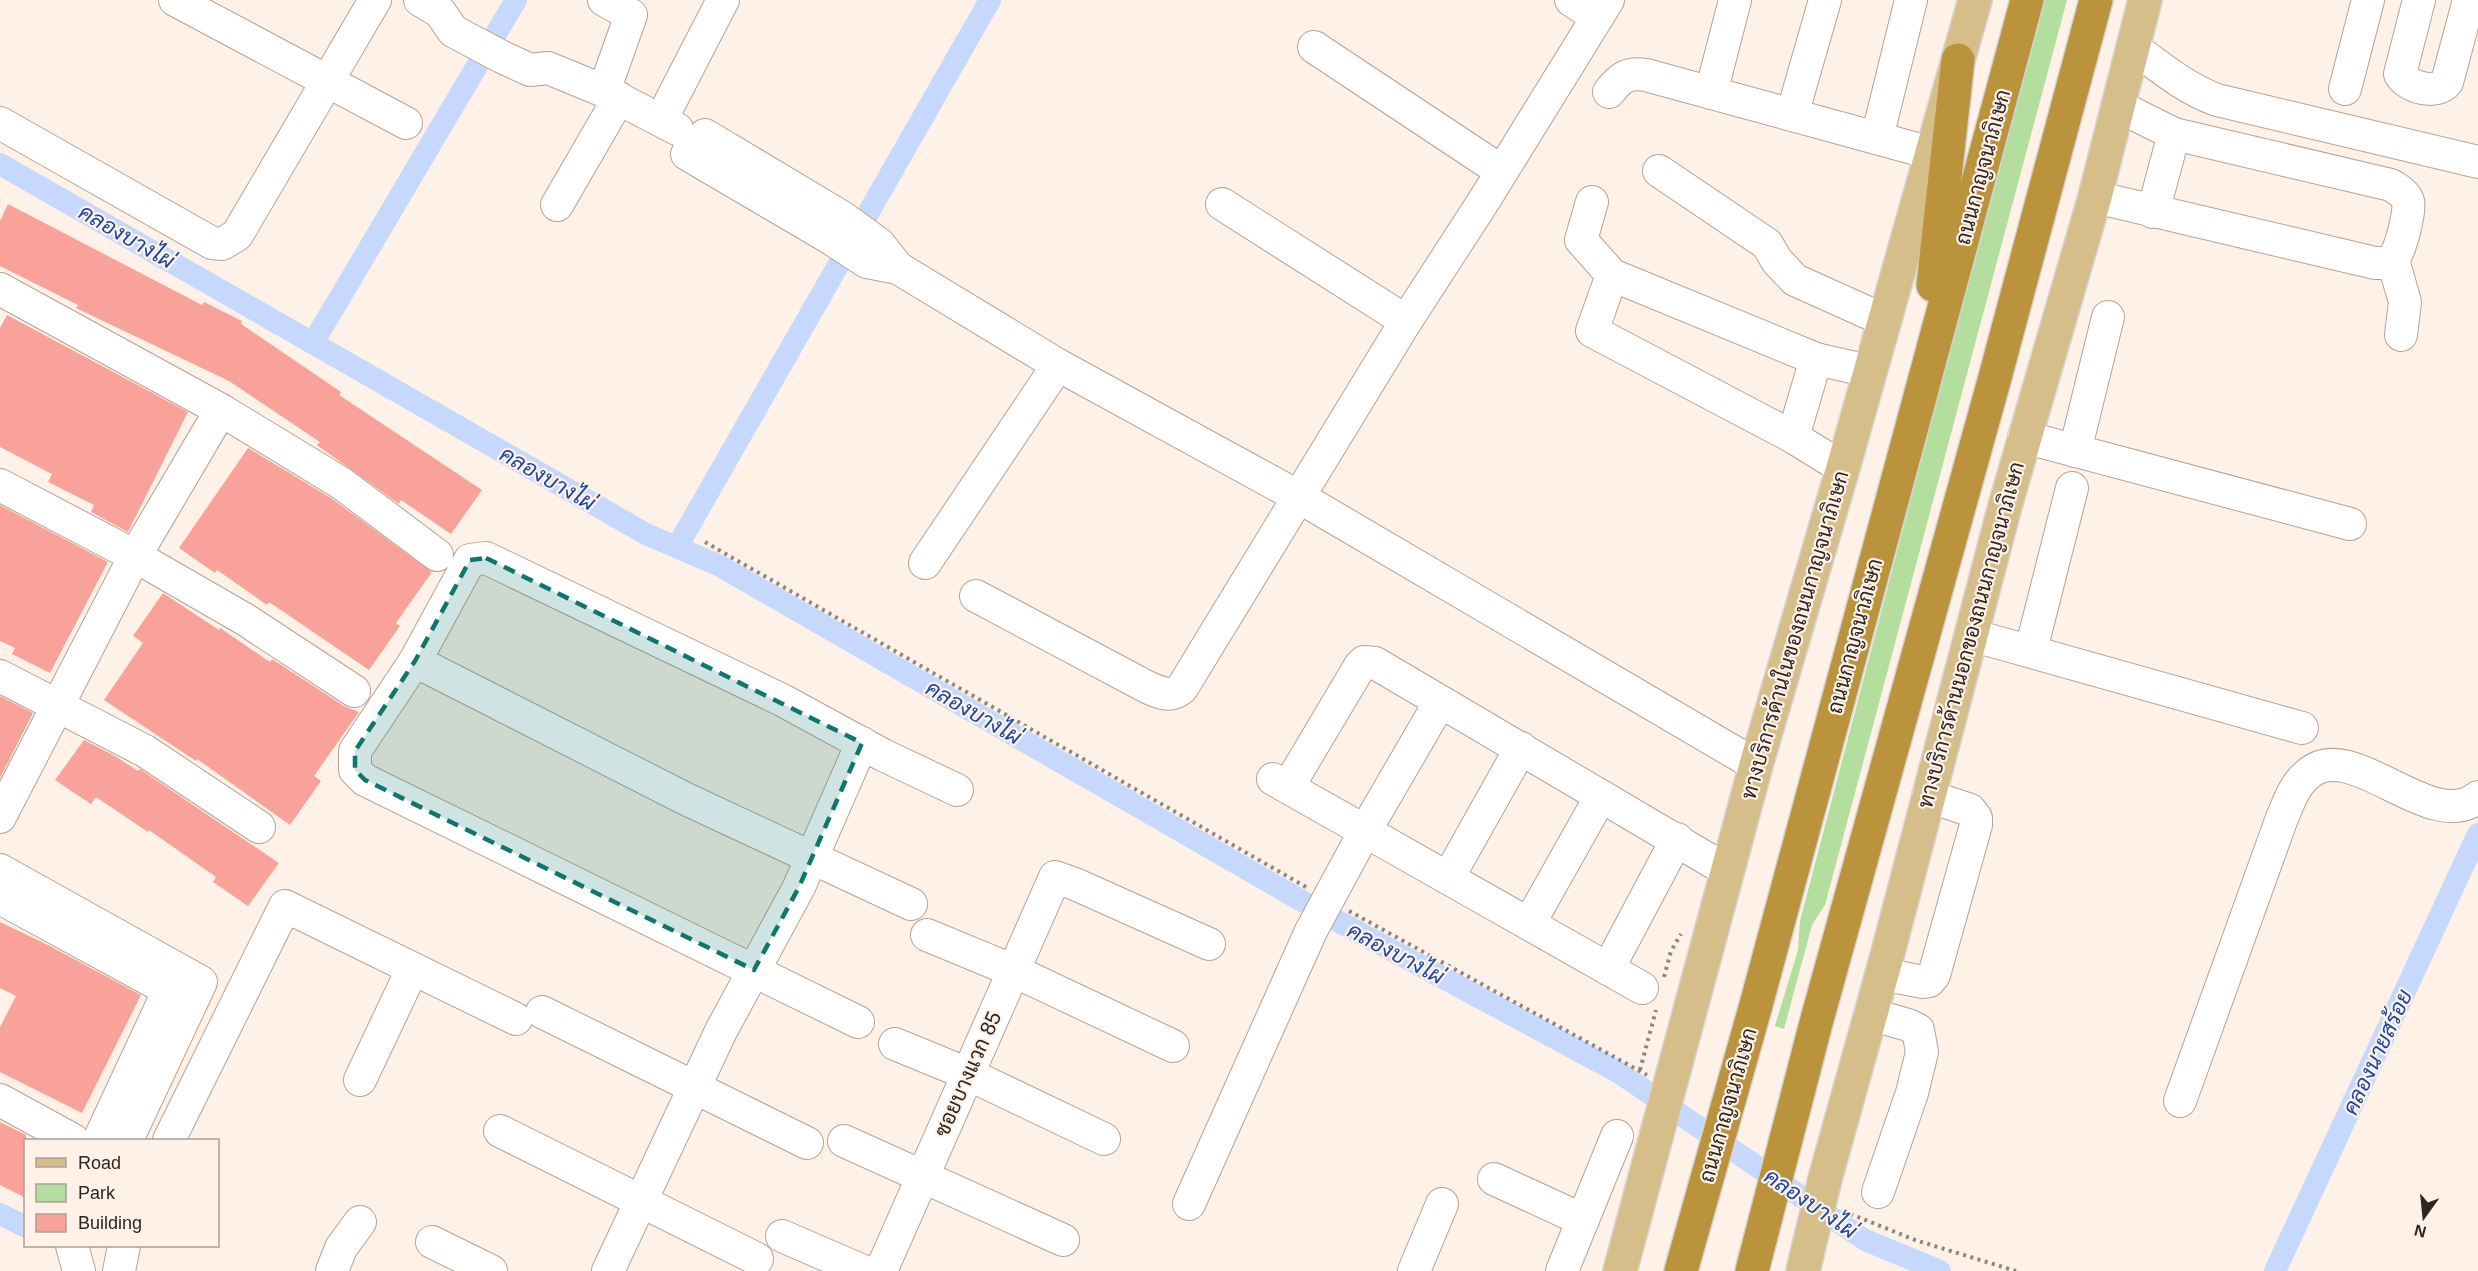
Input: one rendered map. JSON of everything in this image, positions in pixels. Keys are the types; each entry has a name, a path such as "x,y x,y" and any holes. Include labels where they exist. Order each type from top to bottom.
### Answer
{"highway":[{"name":"ถนนกาญจนาภิเษก","path":"1681,1271 1756,1005 2027,0"},
{"path":"1752,1271 1816,1023 2096,0"},
{"path":"2065,119 2116,0"},
{"path":"1922,388 1959,60"}],"main road":[{"name":"ทางบริการด้านในของถนนกาญจนาภิเษก","path":"1623,1261 1756,765 1843,468 1974,0"},
{"name":"ทางบริการด้านนอกของถนนกาญจนาภิเษก","path":"1803,1271 2024,437 2095,197 2145,0"}],"street":[{"path":"175,0 406,123"},
{"path":"0,123 212,243 222,244 237,236 326,80 375,0"},
{"path":"557,205 611,94 631,15 604,0"},
{"path":"683,135 723,0"},
{"path":"976,596 1162,694 1175,693 1182,688 1602,9 1570,0"},
{"path":"1711,93 1736,0"},
{"path":"1792,115 1825,0"},
{"path":"1877,138 1911,0"},
{"path":"2344,89 2368,0"},
{"path":"2419,0 2400,74 2406,82 2421,88 2443,87 2447,82 2469,0"},
{"path":"430,6 462,14 474,30 506,47 540,54 548,68 611,94 683,135 1058,365 1299,497 1756,765"},
{"path":"1314,47 1502,171"},
{"path":"2134,48 2183,83 2217,100 2478,162"},
{"path":"1609,92 1620,79 1636,73 1931,153"},
{"path":"2095,197 2375,263 2386,263 2393,260 2398,253 2409,210 2408,201 2403,193 2391,185 2174,134 2118,106"},
{"path":"2152,212 2174,134"},
{"path":"1659,171 1767,244 1777,261 1795,280 1884,320"},
{"path":"1592,202 1581,240 1611,275 1816,359 1869,371"},
{"path":"1222,204 1407,321"},
{"path":"2393,260 2405,302 2401,335"},
{"path":"1611,275 1592,331 1792,437 1843,468"},
{"path":"0,290 221,411 341,483 437,555"},
{"path":"2075,451 2108,317"},
{"path":"1792,437 1816,359"},
{"path":"925,563 1058,365"},
{"path":"0,817 135,556 221,411"},
{"path":"2024,437 2350,524"},
{"path":"0,485 135,556 246,620 354,691"},
{"path":"2031,650 2072,488"},
{"path":"858,1022 365,780 356,770 355,751 415,661 470,560 486,558 782,700 957,790"},
{"path":"1971,635 2302,728"},
{"path":"415,661 608,760 911,904"},
{"path":"1642,988 1281,783 1364,662 1375,663 1728,871"},
{"path":"0,676 145,751 259,827"},
{"path":"1189,1204 1327,896 1440,702"},
{"path":"608,1271 722,1031 812,858 862,743"},
{"path":"1448,878 1521,748"},
{"path":"2180,1101 2282,818 2294,790 2309,772 2330,764 2351,767 2432,803 2451,806 2474,800 2478,796"},
{"path":"1529,924 1601,796"},
{"path":"1882,974 1923,982 1929,981 1934,975 1976,825 1976,818 1970,810 1928,796"},
{"path":"1608,969 1677,839"},
{"path":"0,870 169,990 99,1139"},
{"name":"ซอยบางแวก 85","path":"881,1271 1055,877 1209,944"},
{"path":"0,898 76,926 201,982 127,1139"},
{"path":"169,1139 285,906 412,970 529,1016 695,1088 807,1143"},
{"path":"927,935 1014,972 1173,1046"},
{"path":"360,1080 412,970"},
{"path":"1870,1014 1918,1030 1922,1052 1912,1093 1878,1192"},
{"path":"895,1044 968,1074 1104,1139"},
{"path":"0,1100 71,1139"},
{"path":"500,1131 757,1259"},
{"path":"1562,1271 1617,1136"},
{"path":"844,1142 1063,1240"},
{"path":"1494,1179 1583,1220"},
{"path":"1414,1271 1442,1204"},
{"path":"332,1271 341,1248 360,1222"},
{"path":"782,1236 863,1271"},
{"path":"432,1242 490,1271"},
{"path":"73,1247 79,1271"},
{"path":"118,1271 124,1247"}],"path":[{"path":"705,542 1650,1077"},
{"path":"1844,1209 1853,1215 1915,1240 2016,1271"}],"highlighted area":[{"path":"486,558 862,743 799,887 754,970 365,780 355,770 355,751 415,661 470,560"}],"green space":[{"path":"2042,0 2067,0 1825,905 1812,925 1784,1029 1775,1026 1798,950 1800,921"}],"building":[{"path":"8,204 202,305 204,302 242,321 241,324 341,392 339,395 482,490 451,534 401,500 399,504 317,445 320,442 229,381 76,308 78,305 0,266 0,221"},
{"path":"7,315 188,412 128,532 91,512 94,505 48,482 52,474 0,447 0,328"},
{"path":"248,448 331,498 432,572 396,623 400,626 369,670 269,602 267,605 217,570 215,573 179,548"},
{"path":"0,505 108,562 50,673 12,654 15,648 0,641"},
{"path":"163,593 270,662 272,659 344,706 359,712 314,776 321,781 290,825 197,759 196,761 104,700 143,643 133,636"},
{"path":"0,696 33,713 0,778"},
{"path":"84,740 138,771 140,769 279,863 248,906 213,882 216,877 149,830 148,832 96,797 91,804 55,780"},
{"path":"0,922 141,995 82,1113 0,1072 0,1027 16,996 0,988"},
{"path":"0,1122 26,1135 24,1139 24,1197 0,1185"}],"waterway":[{"path":"313,343 516,0"},
{"path":"677,547 990,0"},
{"name":"คลองบางไผ่","path":"0,164 646,534 720,566 1330,917 1618,1072 1865,1240 1940,1271"},
{"name":"คลองนายสร้อย","path":"2275,1271 2478,834"},
{"path":"0,1214 24,1226"}]}
